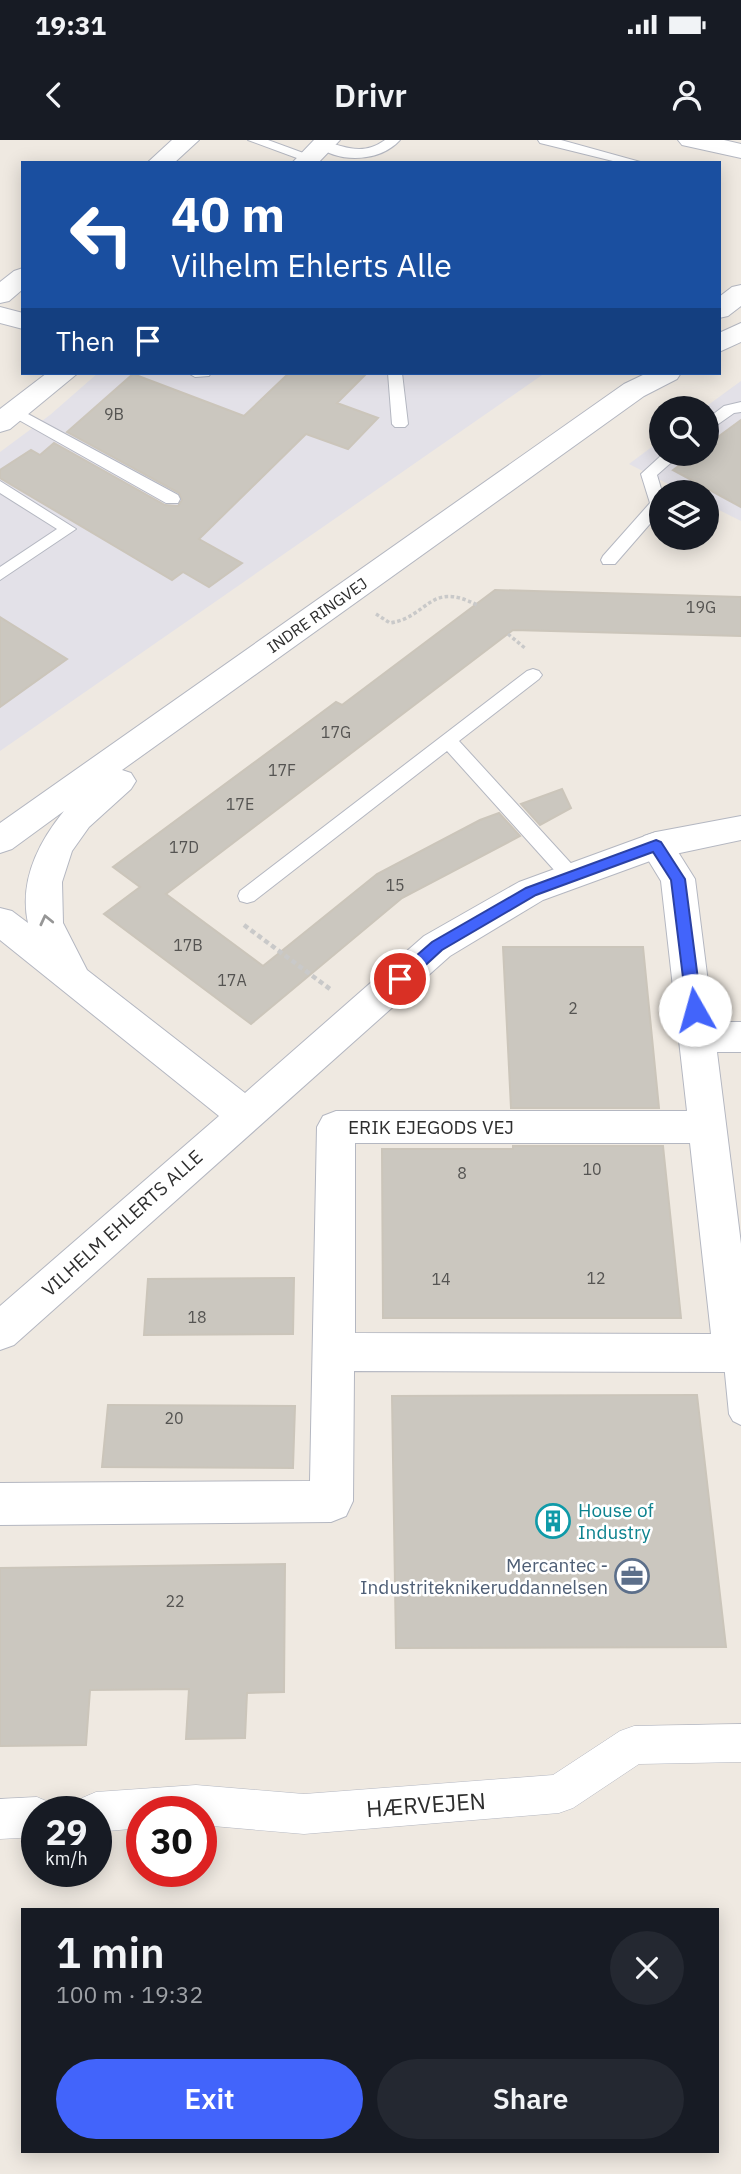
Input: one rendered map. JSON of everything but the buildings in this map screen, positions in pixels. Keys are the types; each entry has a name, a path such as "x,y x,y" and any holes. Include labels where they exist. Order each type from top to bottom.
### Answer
{"street":[{"path":"161,161 187,140"},
{"path":"690,140 741,151"},
{"path":"0,295 21,278"},
{"path":"721,308 741,293"},
{"path":"0,315 21,320"},
{"path":"721,343 741,331"},
{"path":"7,418 61,375"},
{"name":"INDRE RINGVEJ","path":"0,840 643,382 662,375"},
{"path":"75,981 44,920 43,890 51,856 71,826 98,797 158,751 182,726 192,704"},
{"name":"VILHELM EHLERTS ALLE","path":"0,1332 437,946 531,891 656,845 741,828"},
{"path":"334,1352 734,1353 733,1269 709,1127 678,879 656,845"},
{"path":"0,921 245,1115"},
{"path":"698,1037 741,1037"},
{"name":"ERIK EJEGODS VEJ","path":"0,1504 331,1501 336,1127 709,1127"},
{"name":"HÆRVEJEN","path":"112,1811 196,1805 304,1814 559,1794 634,1745 741,1743"},
{"path":"0,1819 21,1818"}],"lane":[{"path":"255,140 316,151 359,155 377,154 393,140"},
{"path":"545,140 630,161"},
{"path":"395,375 400,424"},
{"path":"719,417 729,409 741,407"},
{"path":"7,418 172,499"},
{"path":"609,560 658,504 649,474 659,466"},
{"path":"0,486 68,529 0,575"},
{"path":"247,896 533,674"},
{"path":"449,741 571,876"},
{"path":"734,1353 741,1414"}],"path":[{"path":"345,595 390,623 403,621 433,599 458,595 477,605"},
{"path":"247,896 256,904 236,919 314,976"}],"shaded area":[{"path":"96,375 542,375 0,751 0,452 50,415"},
{"path":"741,381 741,521 719,510 719,480 660,480 629,464 649,449 649,466 719,466 719,397"}],"place":[{"name":"House of Industry","path":"553,1521"},
{"name":"Mercantec - Industriteknikeruddannelsen","path":"632,1576"}],"route":[{"path":"400,979 437,946 531,891 656,845 678,879 695,1010"}]}
